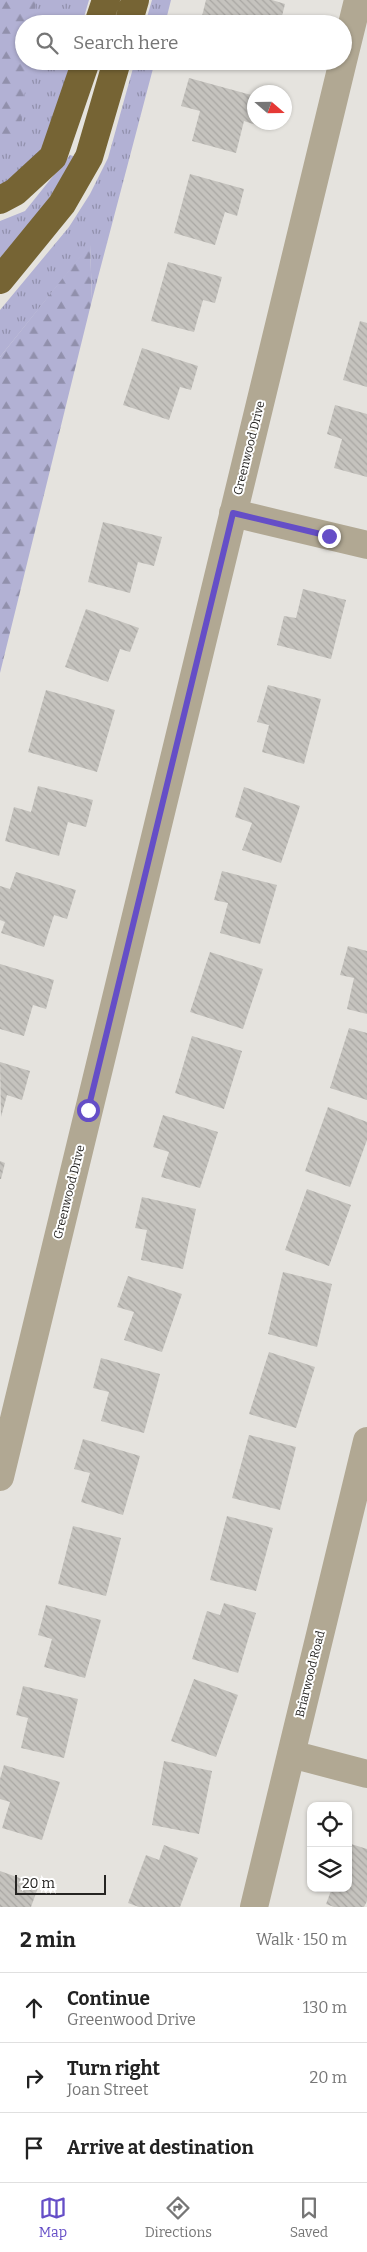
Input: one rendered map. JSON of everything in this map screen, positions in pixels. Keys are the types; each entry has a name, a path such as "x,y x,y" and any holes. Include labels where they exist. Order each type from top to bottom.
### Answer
{"highway":[{"path":"101,15 106,0"},
{"path":"130,15 134,0"},
{"path":"0,200 15,192 53,156 83,70"},
{"path":"0,280 62,204 89,157 114,70"}],"street":[{"name":"Greenwood Drive","path":"352,24 358,0"},
{"name":"Greenwood Drive","path":"0,1477 341,70"},
{"path":"233,513 367,545"},
{"name":"Briarwood Road","path":"254,1907 367,1441"},
{"path":"291,1754 367,1774"}],"green space":[{"path":"0,0 89,0 85,15 15,15 15,70 68,70 54,122 40,154 0,188"},
{"path":"0,0 36,0 34,15 15,15 15,70 28,70 21,121 0,149"},
{"path":"152,0 171,0 167,15 148,15"},
{"path":"132,70 153,70 92,300 90,245 0,357 0,310 69,227 90,194 108,158"},
{"path":"70,155 76,157 34,221 0,263 0,221 25,211"},
{"path":"90,244 92,300 0,673 0,357"}],"building":[{"path":"206,0 272,0 285,4 282,15 202,15"},
{"path":"189,78 247,94 247,122 244,121 236,153 192,141 200,111 181,106"},
{"path":"190,174 244,189 237,216 225,212 215,245 174,233"},
{"path":"168,262 222,277 215,303 203,300 194,332 151,321"},
{"path":"360,321 367,323 367,387 343,380"},
{"path":"142,348 198,366 191,390 180,387 169,420 123,405"},
{"path":"335,405 367,414 367,477 334,468 342,439 327,434"},
{"path":"103,522 162,537 154,566 138,562 130,593 88,582"},
{"path":"303,589 346,600 331,659 277,645 284,616 296,618"},
{"path":"86,609 139,628 130,652 120,649 108,682 65,667"},
{"path":"268,685 321,699 304,764 262,752 269,725 257,722"},
{"path":"46,690 115,710 97,772 28,752"},
{"path":"38,786 93,800 86,827 68,822 59,856 5,841 14,807 31,812"},
{"path":"244,787 300,806 281,863 242,850 252,823 235,817"},
{"path":"222,871 277,885 260,944 220,933 228,903 214,900"},
{"path":"16,872 76,890 67,919 54,915 44,947 1,933 5,922 0,920 0,886 10,889"},
{"path":"348,946 367,951 367,1014 347,1009 354,978 340,975"},
{"path":"210,952 263,969 243,1029 190,1012"},
{"path":"0,964 54,980 46,1009 33,1005 24,1036 0,1029"},
{"path":"349,1028 367,1033 367,1100 330,1088"},
{"path":"192,1036 242,1051 224,1109 175,1093"},
{"path":"0,1062 30,1071 22,1100 7,1095 1,1117"},
{"path":"328,1107 367,1122 367,1140 350,1187 305,1171"},
{"path":"163,1115 218,1132 200,1188 161,1177 169,1152 153,1147"},
{"path":"0,1161 5,1163 1,1179 0,1179"},
{"path":"307,1189 351,1205 329,1266 285,1250"},
{"path":"142,1197 196,1209 183,1269 141,1260 147,1230 135,1228"},
{"path":"283,1272 332,1284 317,1347 268,1334"},
{"path":"128,1276 182,1294 162,1352 124,1340 134,1312 117,1307"},
{"path":"269,1352 315,1367 296,1428 249,1414"},
{"path":"101,1358 160,1374 144,1433 101,1421 109,1392 93,1388"},
{"path":"249,1435 296,1447 280,1510 232,1498"},
{"path":"83,1439 140,1456 123,1515 81,1502 90,1473 74,1469"},
{"path":"227,1516 273,1528 256,1591 210,1580"},
{"path":"73,1526 121,1538 106,1596 58,1584"},
{"path":"224,1603 256,1613 238,1673 192,1659 207,1611 220,1615"},
{"path":"46,1605 101,1620 85,1678 44,1667 52,1639 38,1635"},
{"path":"194,1679 238,1695 216,1757 171,1741"},
{"path":"23,1686 78,1699 64,1758 21,1748 28,1718 16,1715"},
{"path":"164,1761 212,1771 199,1834 152,1825"},
{"path":"4,1765 60,1782 42,1840 2,1828 10,1802 0,1799 0,1779"},
{"path":"352,1844 367,1849 367,1901 364,1907 334,1907 326,1904 330,1892 352,1892"},
{"path":"164,1845 198,1858 180,1907 139,1907 128,1903 146,1855 159,1860"},
{"path":"0,1871 39,1885 31,1907 0,1907"}],"route":[{"path":"88,1110 233,513 329,536"}]}
